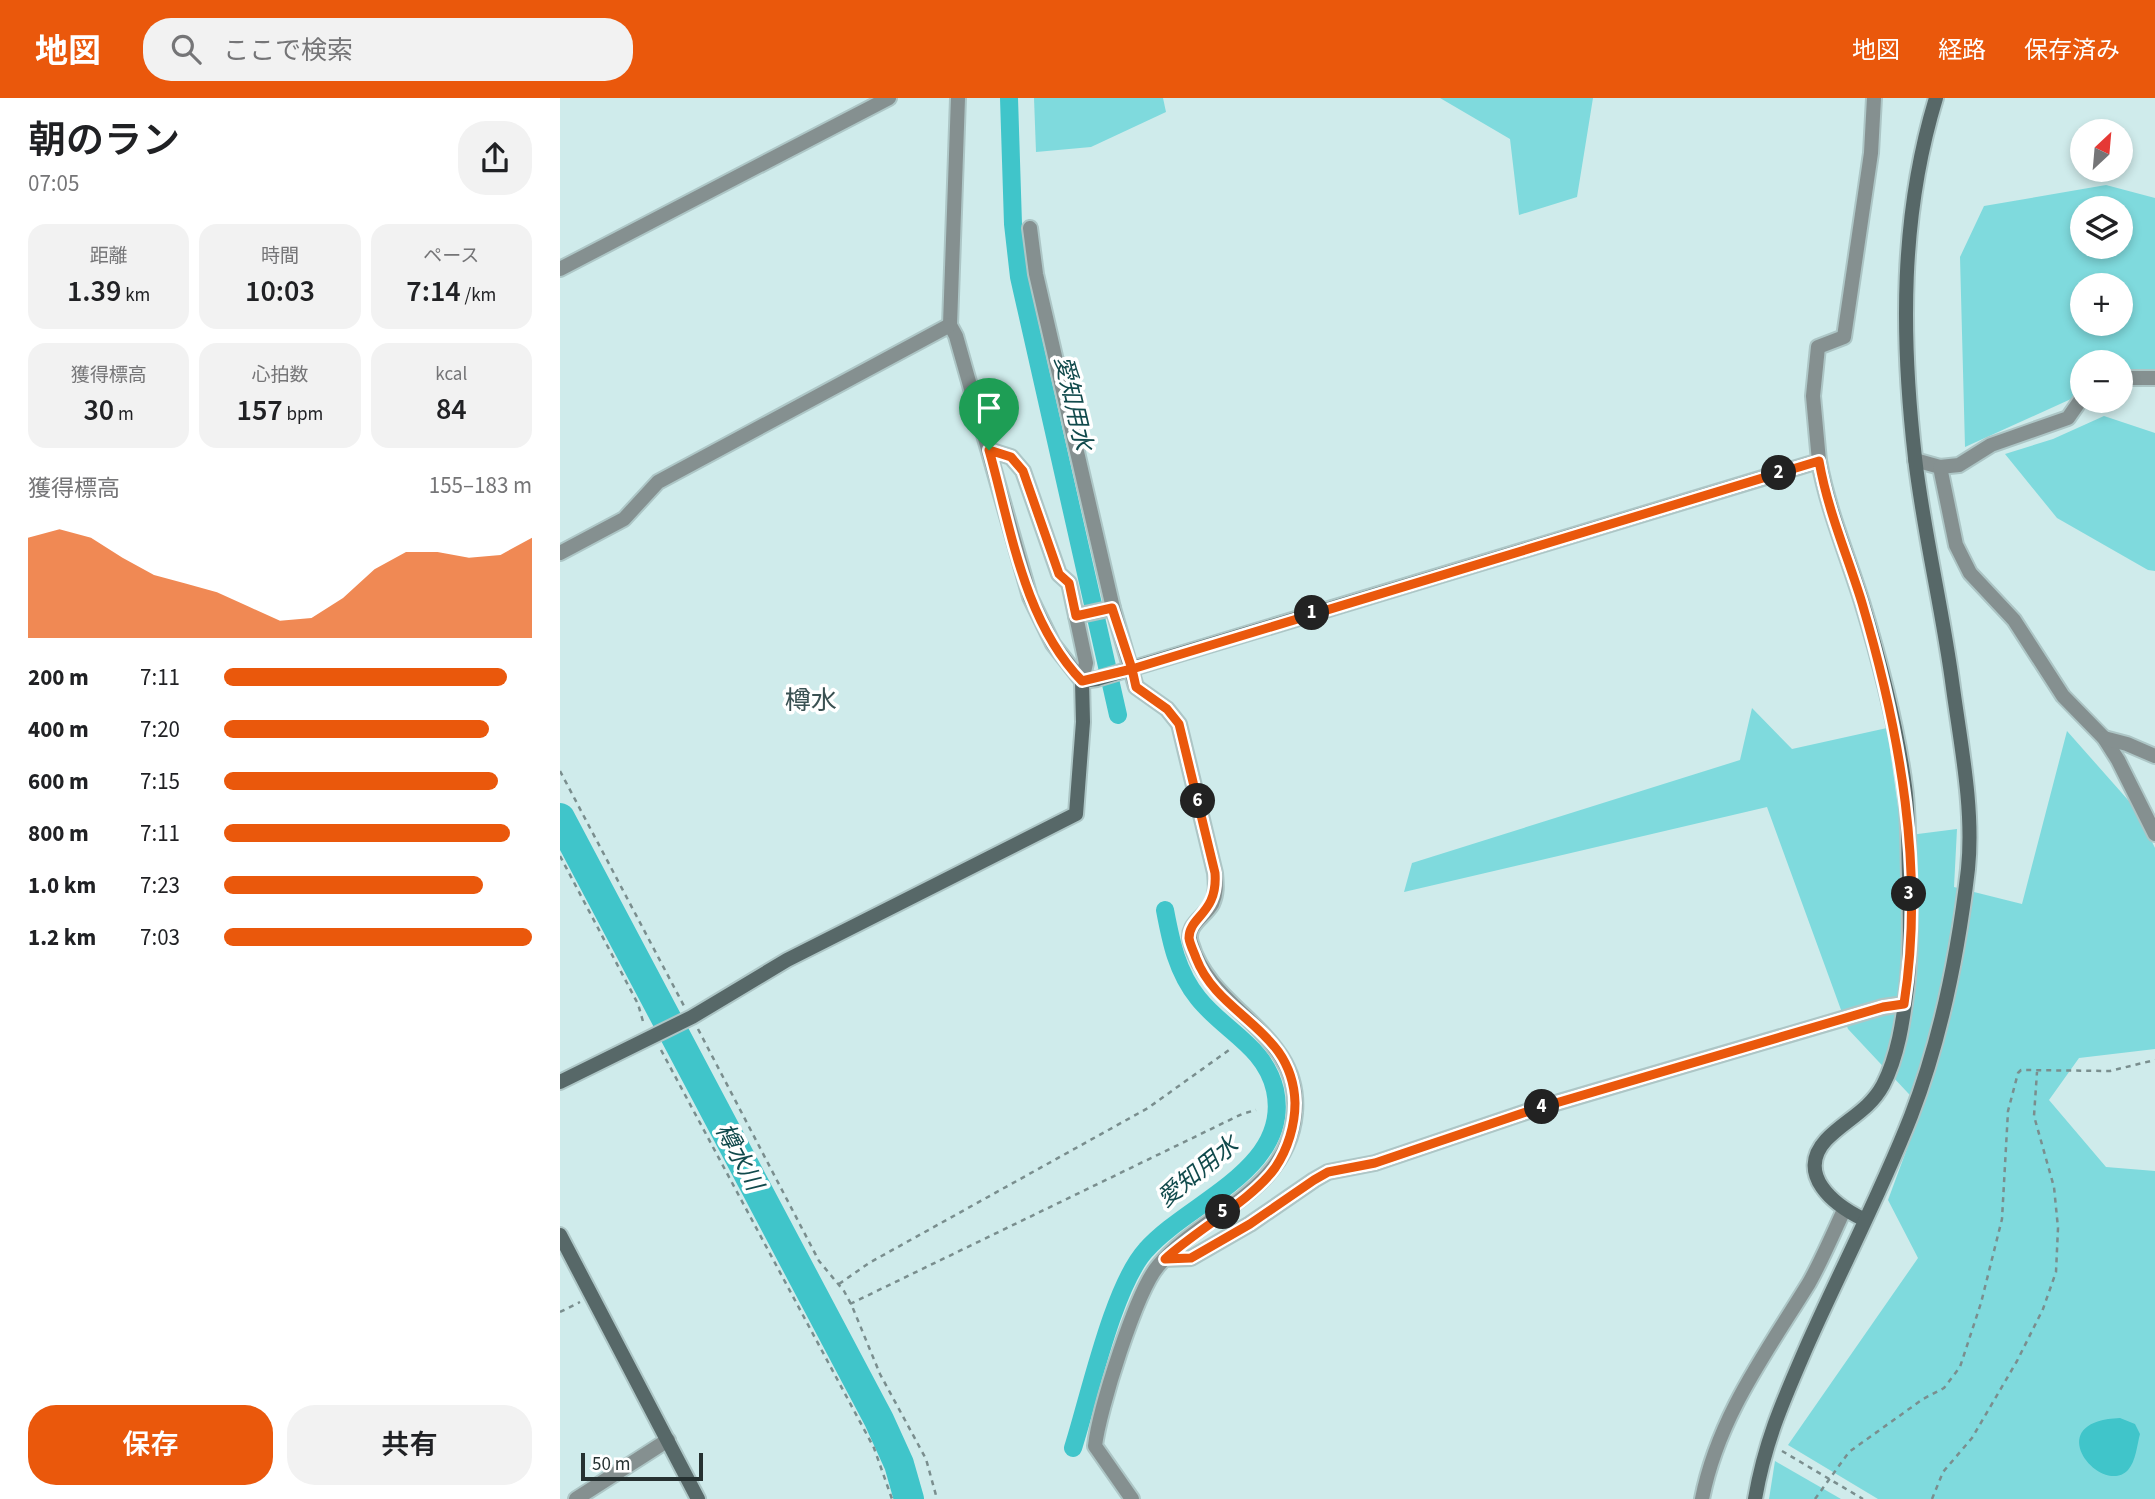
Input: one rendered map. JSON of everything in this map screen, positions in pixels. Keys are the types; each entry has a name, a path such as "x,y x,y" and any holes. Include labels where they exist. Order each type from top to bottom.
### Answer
{"street":[{"path":"560,269 888,98"},
{"path":"958,98 950,325 989,450 1030,597 1053,644 1082,681"},
{"path":"1863,1219 1829,1199 1819,1185 1815,1167 1817,1154 1827,1139 1872,1102 1882,1086 1900,1034 1910,923 1903,769 1862,603 1826,503 1819,461 1814,396 1818,347 1844,337 1871,153 1874,98"},
{"path":"1927,98 1928,122"},
{"path":"1755,1499 1768,1436 1910,1119 1942,1027 1956,957 1968,864 1964,770 1942,606 1915,460 1905,337 1905,277 1911,209 1928,122 1936,98"},
{"path":"1030,228 1036,274 1112,608 1129,669 1136,687 1167,709 1179,724 1215,873 1216,892 1211,905 1191,928 1189,940 1210,984 1274,1043 1292,1077 1295,1098 1292,1132 1275,1169 1259,1185 1165,1259 1142,1291 1096,1432 1095,1446 1132,1499"},
{"path":"560,553 624,519 658,482 950,325"},
{"path":"2133,378 2155,378"},
{"path":"1915,460 1940,467 1959,465 1991,445 2068,418 2072,413"},
{"path":"560,1082 692,1017 787,960 1076,814 1083,722 1082,681 1086,663 1069,583 1059,574 1023,471 1011,457 989,450"},
{"path":"1082,681 1097,679 1819,461"},
{"path":"1940,467 1956,545 1970,573 2014,620 2063,696 2104,738 2155,834"},
{"path":"1076,616 1112,608"},
{"path":"2104,738 2155,756"},
{"path":"1165,1259 1191,1258 1328,1172 1375,1163 1644,1076 1883,1007 1904,1004"},
{"path":"1702,1499 1712,1457 1740,1393 1810,1282 1844,1210"},
{"path":"560,1234 698,1499"},
{"path":"576,1499 668,1440"}],"path":[{"path":"560,771 671,986 692,1017 819,1261 839,1284 850,1304 880,1374 926,1459 937,1499"},
{"path":"560,856 638,1004 646,1032 655,1035 812,1330 818,1349 874,1448 892,1499"},
{"path":"839,1284 869,1263 1147,1108 1229,1050"},
{"path":"1815,1499 1856,1446 1890,1425 1923,1399 1944,1388 1957,1373 1981,1303 2002,1219 2008,1111 2018,1073 2021,1070 2037,1072 2056,1069 2110,1071 2155,1060"},
{"path":"1932,1499 1943,1472 1972,1438 2017,1361 2043,1309 2056,1272 2058,1228 2054,1187 2034,1116 2037,1072"},
{"path":"850,1304 1242,1114 1256,1110"},
{"path":"560,1312 592,1296"},
{"path":"1782,1451 1863,1499"}],"shaded area":[{"path":"1034,98 1163,98 1166,112 1091,147 1036,152"},
{"path":"1440,98 1593,98 1577,197 1519,215 1510,139"},
{"path":"2106,185 2155,198 2155,371 2133,374 2133,350 2070,350 2070,399 1965,447 1960,257 1984,206"},
{"path":"2104,416 2155,433 2155,571 2148,570 2057,518 2005,454 2053,439"},
{"path":"1752,708 1792,749 1887,728 1902,836 1957,829 1954,887 2022,904 2067,731 2136,809 2155,848 2155,1049 2079,1058 2049,1100 2106,1167 2155,1171 2155,1499 1878,1499 1788,1445 1918,1258 1888,1200 1922,1108 1848,1029 1767,807 1404,892 1412,863 1740,760"},
{"path":"2120,1418 2135,1424 2140,1434 2135,1458 2128,1470 2117,1476 2104,1474 2092,1467 2083,1456 2079,1443 2083,1431 2095,1422"},
{"path":"1775,1461 1841,1499 1769,1499"}],"waterway":[{"name":"愛知用水","path":"1009,98 1013,224 1019,277 1118,715"},
{"name":"樽水川","path":"560,818 879,1420 899,1464 909,1499"},
{"name":"愛知用水","path":"1073,1448 1113,1315 1134,1267 1146,1250 1164,1233 1233,1182 1253,1163 1268,1142 1276,1118 1275,1090 1270,1075 1253,1050 1208,1010 1191,988 1176,956 1165,910"}],"district":[{"name":"樽水","path":"811,700"}],"route":[{"path":"989,450 1011,457 1023,471 1059,574 1069,583 1076,616 1112,608 1132,669 1490,558 1819,461 1826,503 1862,603 1899,748 1906,790 1910,923 1904,1004 1883,1007 1656,1072 1375,1163 1328,1172 1250,1224 1191,1258 1180,1261 1165,1259 1187,1239 1259,1185 1275,1169 1292,1132 1295,1113 1292,1077 1274,1043 1210,984 1189,940 1191,928 1211,905 1216,892 1215,873 1185,744 1175,715 1136,687 1132,669 1082,681 1069,668 1053,644 1030,597 989,450"}]}
